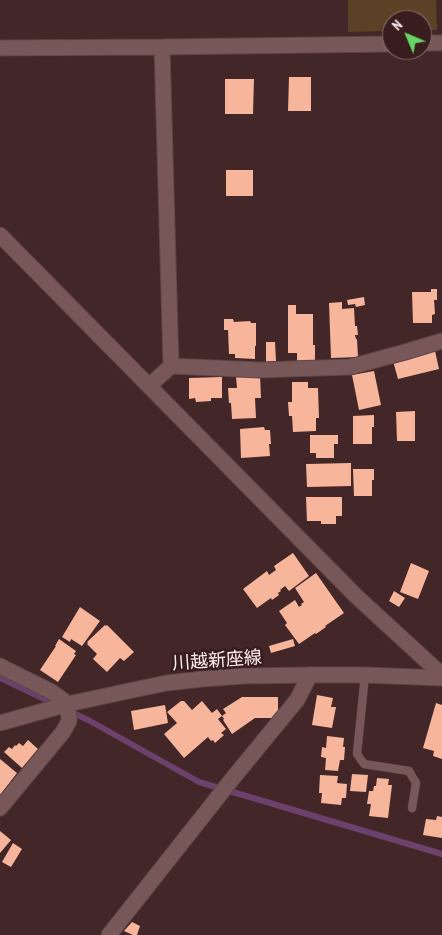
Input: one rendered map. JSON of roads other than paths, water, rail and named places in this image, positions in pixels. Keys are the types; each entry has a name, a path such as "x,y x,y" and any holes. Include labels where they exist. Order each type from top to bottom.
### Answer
{"street":[{"path":"0,48 382,44"},
{"path":"162,47 171,366"},
{"path":"0,235 356,596 442,676"},
{"path":"149,386 171,366 260,370 350,367 442,341"},
{"path":"0,666 52,692 68,704 69,720 62,732 0,808"},
{"path":"108,935 233,778 298,700 310,675"},
{"name":"川越新座線","path":"0,723 68,704 167,683 244,676 442,676"}],"lane":[{"path":"365,675 356,754 364,764 408,771 416,782 412,808"}],"waterway":[{"path":"0,678 55,704"},
{"path":"69,711 199,782 442,854"}]}
